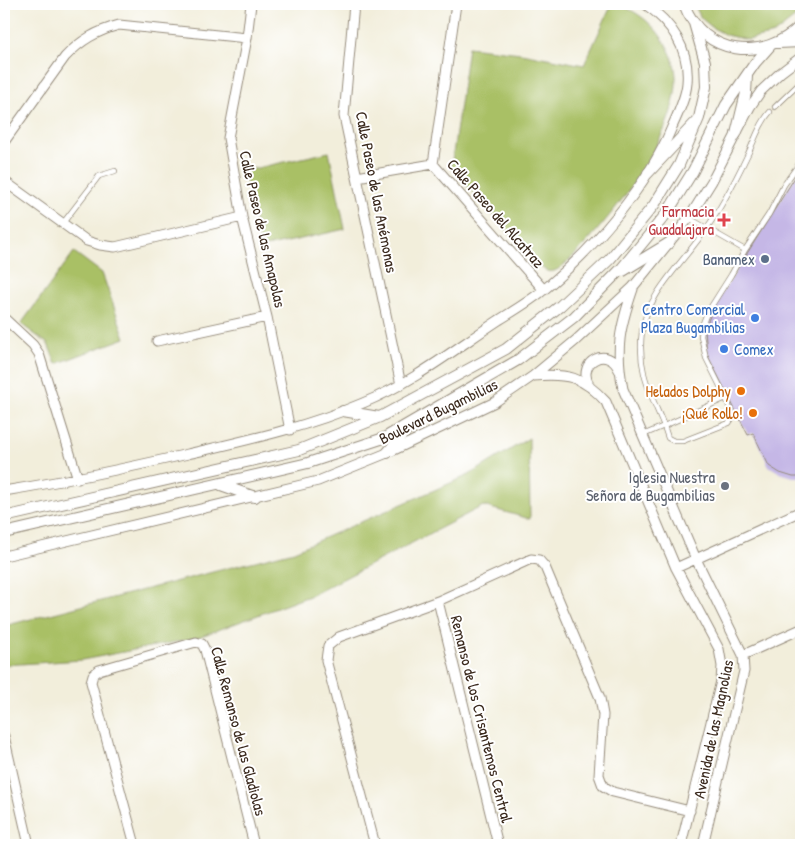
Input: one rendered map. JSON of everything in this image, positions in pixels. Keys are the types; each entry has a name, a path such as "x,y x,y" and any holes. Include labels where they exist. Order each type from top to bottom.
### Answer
{"street":[{"name":"Calle Paseo de las Amapolas","path":"250,4 247,38 228,138 242,217 268,317 290,430"},
{"name":"Calle Paseo de las Anémonas","path":"354,4 344,116 401,385"},
{"name":"Calle Paseo del Alcatraz","path":"456,4 433,164 544,290"},
{"path":"4,491 78,479 290,430 343,411 401,385 544,290 571,267 615,218 648,173 667,140 678,113 687,83 685,57 676,34 660,14 645,4"},
{"path":"674,4 685,7 694,23 706,35 721,44 737,49 754,49 801,42"},
{"name":"Boulevard Bugambilias","path":"4,517 299,450 380,417 506,349 560,306 610,259 654,204 679,165 699,118 706,87 704,62 694,23"},
{"path":"4,142 65,57 76,46 104,29 119,25 247,38"},
{"path":"774,45 792,34 801,25"},
{"name":"Boulevard Bugambilias","path":"4,533 308,464 384,438 518,360 574,317 622,268 667,212 693,171 726,105 747,75 774,45"},
{"name":"Boulevard Bugambilias","path":"4,556 318,481 387,453 495,402 533,376 575,341 633,287 689,218 712,181 760,92 780,72 801,57"},
{"path":"736,134 746,94 747,75"},
{"path":"648,173 699,118"},
{"path":"357,177 433,164"},
{"path":"4,180 87,240 107,247 242,217"},
{"path":"612,278 669,243"},
{"name":"Avenida de las Magnolias","path":"633,287 622,321 618,348 623,389 696,559 743,655 744,671 703,845"},
{"path":"157,341 268,317"},
{"path":"4,318 33,345 39,354 78,479"},
{"path":"589,385 586,371 595,359 605,357 610,359 620,370"},
{"name":"Avenida de las Magnolias","path":"533,376 556,374 584,382 594,388 606,402 676,568 718,649 722,666 721,681 681,845"},
{"path":"343,411 380,417"},
{"path":"387,453 414,420"},
{"path":"220,485 255,497"},
{"path":"676,568 801,511"},
{"path":"375,845 326,660 328,646 338,637 438,601 527,560 535,559 539,560 545,567 600,698 603,716 599,775 601,782 605,788 612,792 690,811"},
{"name":"Remanso de los Crisantemos Central","path":"438,601 498,845"},
{"path":"743,655 801,629"},
{"name":"Calle Remanso de las Gladiolas","path":"135,845 91,682 99,670 196,642 202,644 205,650 254,845"},
{"path":"4,736 29,845"}],"lane":[{"path":"775,107 801,82"},
{"path":"770,112 765,118 747,158 707,229 663,286 650,306 642,329 643,374 668,438 678,442 729,423 733,416 706,358 701,328 707,313 801,161"},
{"path":"63,223 99,176 116,171"},
{"path":"689,218 745,250"},
{"path":"643,435 726,398"}],"green space":[{"path":"612,4 638,14 655,29 662,39 674,64 676,76 675,96 660,139 635,182 580,250 558,269 549,271 537,264 451,168 468,47 521,53 584,65"},
{"path":"694,4 801,4 801,13 774,34 748,40 726,35 713,28 701,18"},
{"path":"329,152 345,229 261,248 244,171"},
{"path":"74,252 102,273 125,338 56,364 48,344 21,324"},
{"path":"529,438 530,519 483,506 312,595 196,638 82,660 4,665 4,626 294,551 469,475"}],"building":[{"name":"Centro Comercial Plaza Bugambilias","path":"799,171 801,171 801,477 793,477 780,473 769,466 753,433 748,435 707,354 705,329 714,306"}],"place":[{"name":"Farmacia Guadalajara","path":"724,220"},
{"name":"Banamex","path":"765,259"},
{"name":"Centro Comercial Plaza Bugambilias","path":"755,318"},
{"name":"Comex","path":"724,349"},
{"name":"Helados Dolphy","path":"741,391"},
{"name":"¡Qué Rollo!","path":"753,413"},
{"name":"Iglesia Nuestra Señora de Bugambilias","path":"725,486"}]}
